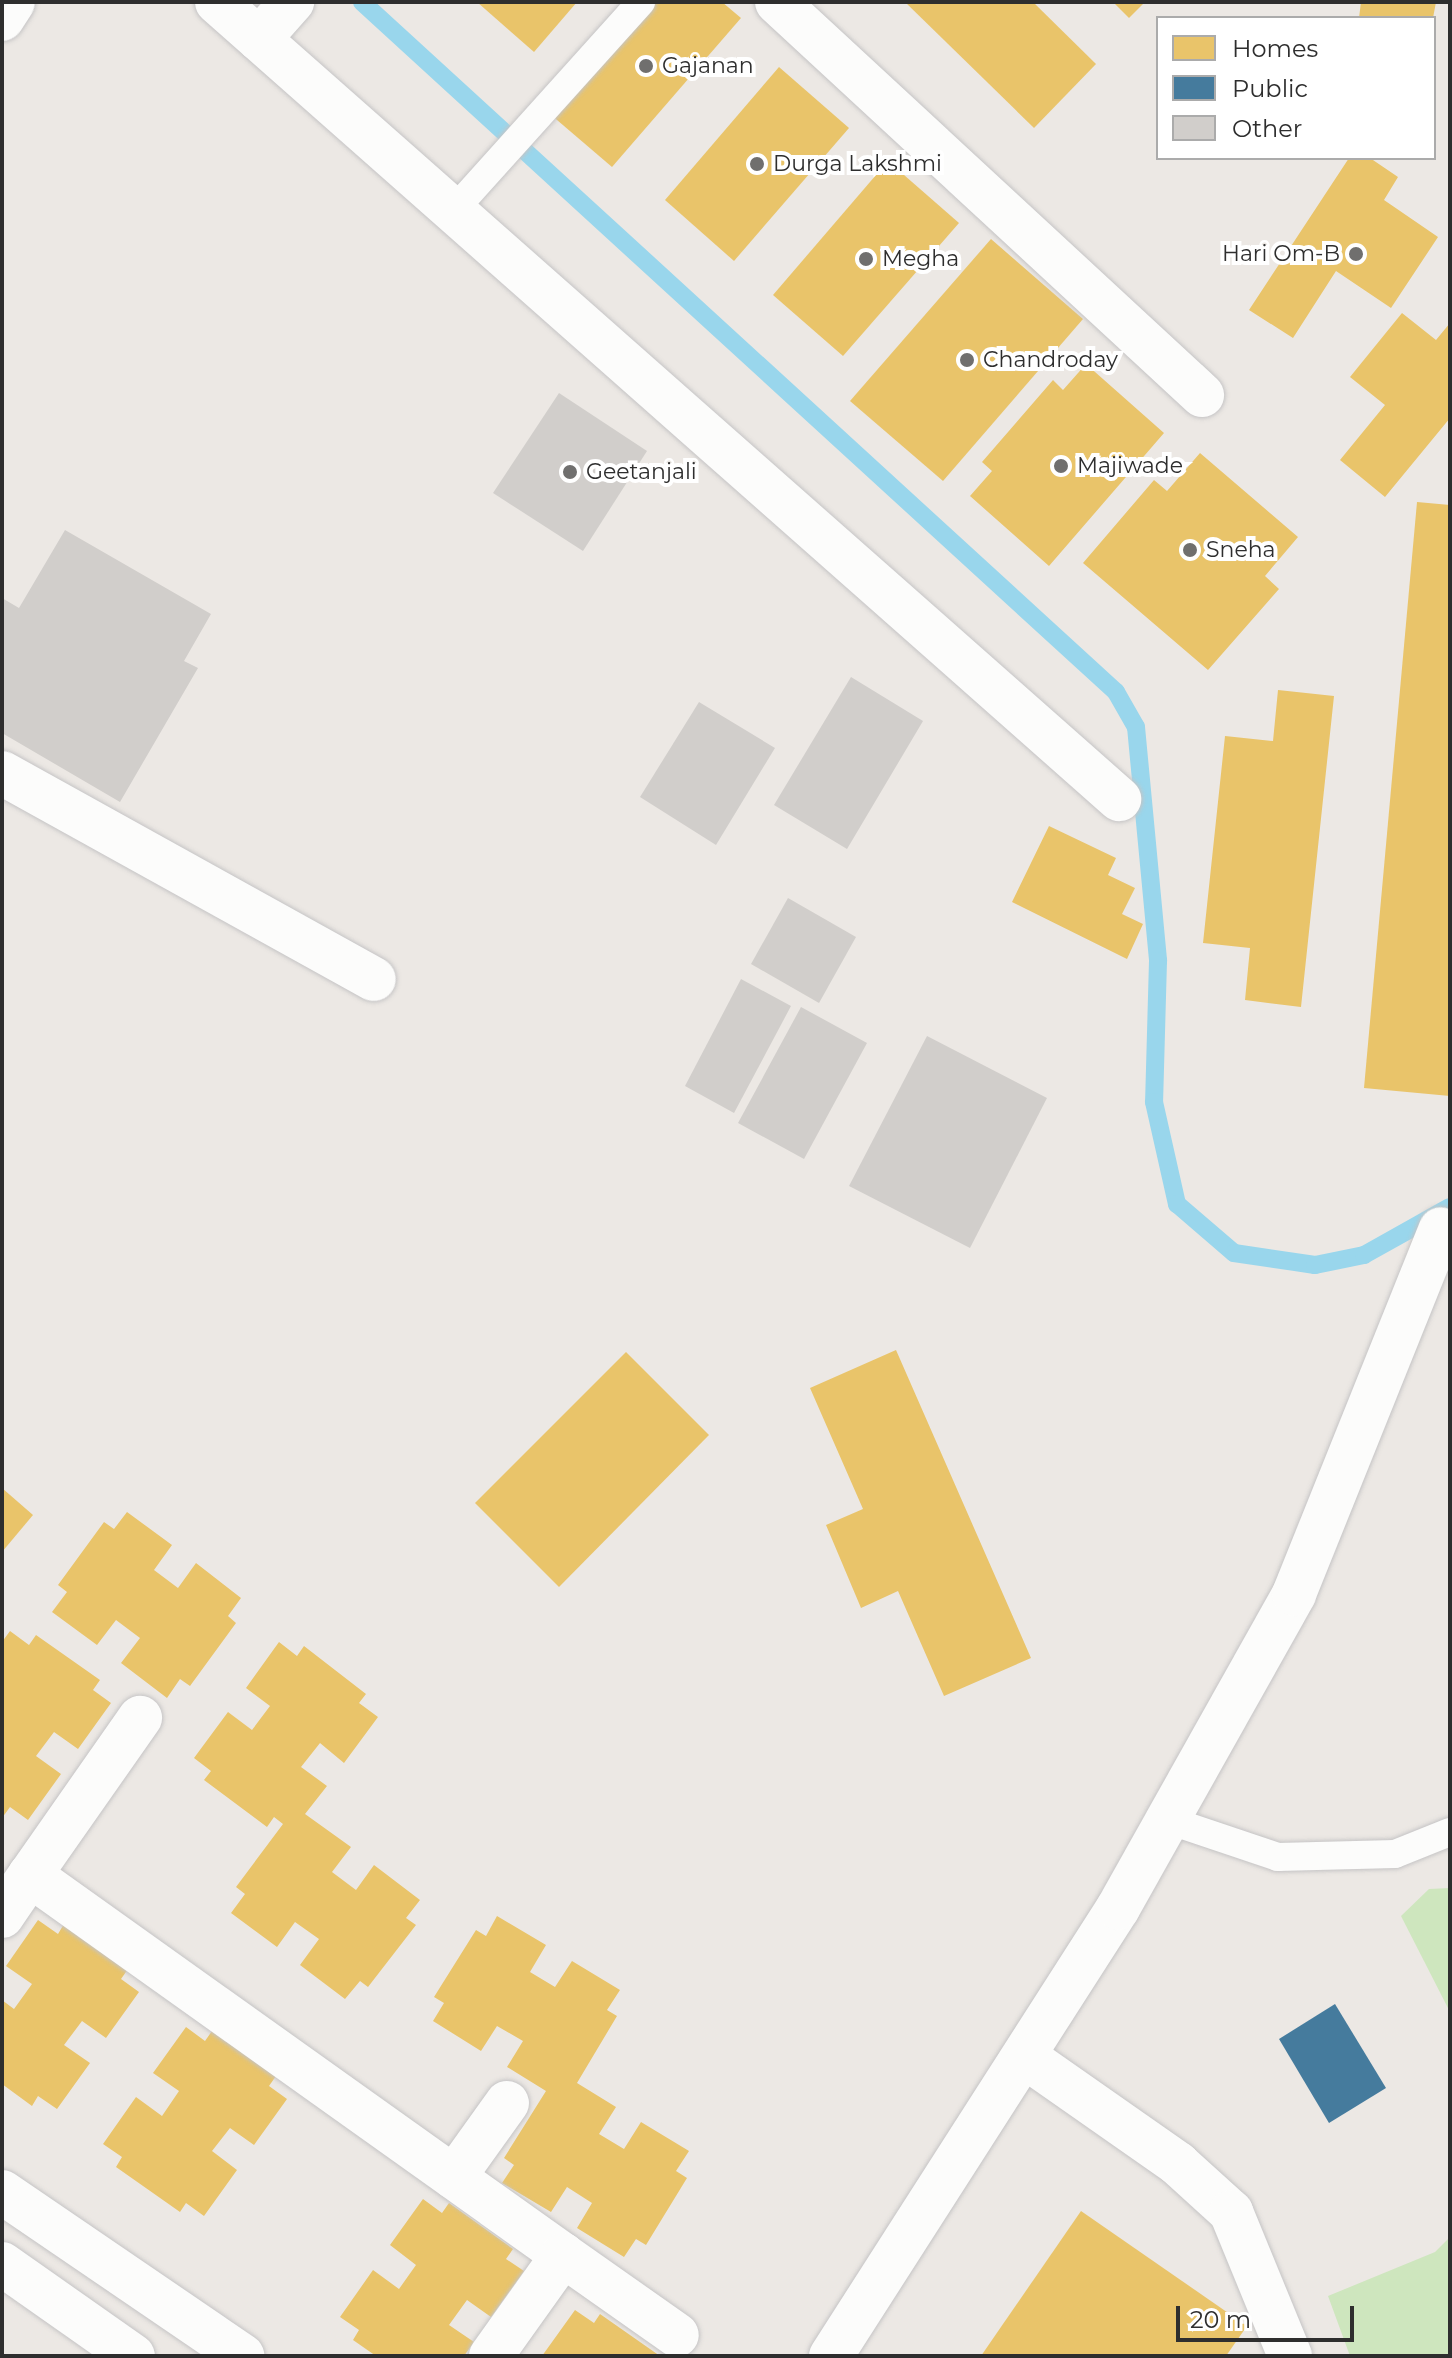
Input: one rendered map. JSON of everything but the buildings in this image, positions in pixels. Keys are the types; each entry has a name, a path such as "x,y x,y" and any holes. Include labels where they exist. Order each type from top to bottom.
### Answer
{"street":[{"path":"2,19 13,2"},
{"path":"217,2 1119,799"},
{"path":"259,39 292,2"},
{"path":"777,2 1202,395"},
{"path":"2,773 374,979"},
{"path":"831,2356 1024,2056 1168,1820 1294,1594 1441,1229"},
{"path":"2,1916 140,1718"},
{"path":"30,1875 677,2335"},
{"path":"1024,2056 1178,2164 1231,2212 1290,2356"},
{"path":"454,2177 507,2103"},
{"path":"2,2192 242,2356"},
{"path":"491,2356 563,2255"},
{"path":"2,2264 133,2356"}],"lane":[{"path":"453,211 641,2"},
{"path":"1168,1820 1278,1857 1395,1854 1450,1832"}],"green space":[{"path":"1450,1888 1450,2012 1401,1916 1429,1889"},
{"path":"1450,2237 1450,2356 1350,2356 1328,2296 1435,2252"}],"waterway":[{"path":"362,2 1116,692 1136,727 1158,961 1154,1102 1177,1204 1234,1253 1315,1265 1364,1255 1450,1207"}],"place":[{"name":"Gajanan","path":"646,66"},
{"name":"Durga Lakshmi","path":"757,164"},
{"name":"Hari Om-B","path":"1356,254"},
{"name":"Megha","path":"866,259"},
{"name":"Chandroday","path":"967,360"},
{"name":"Majiwade","path":"1061,466"},
{"name":"Geetanjali","path":"570,472"},
{"name":"Sneha","path":"1190,550"}]}
